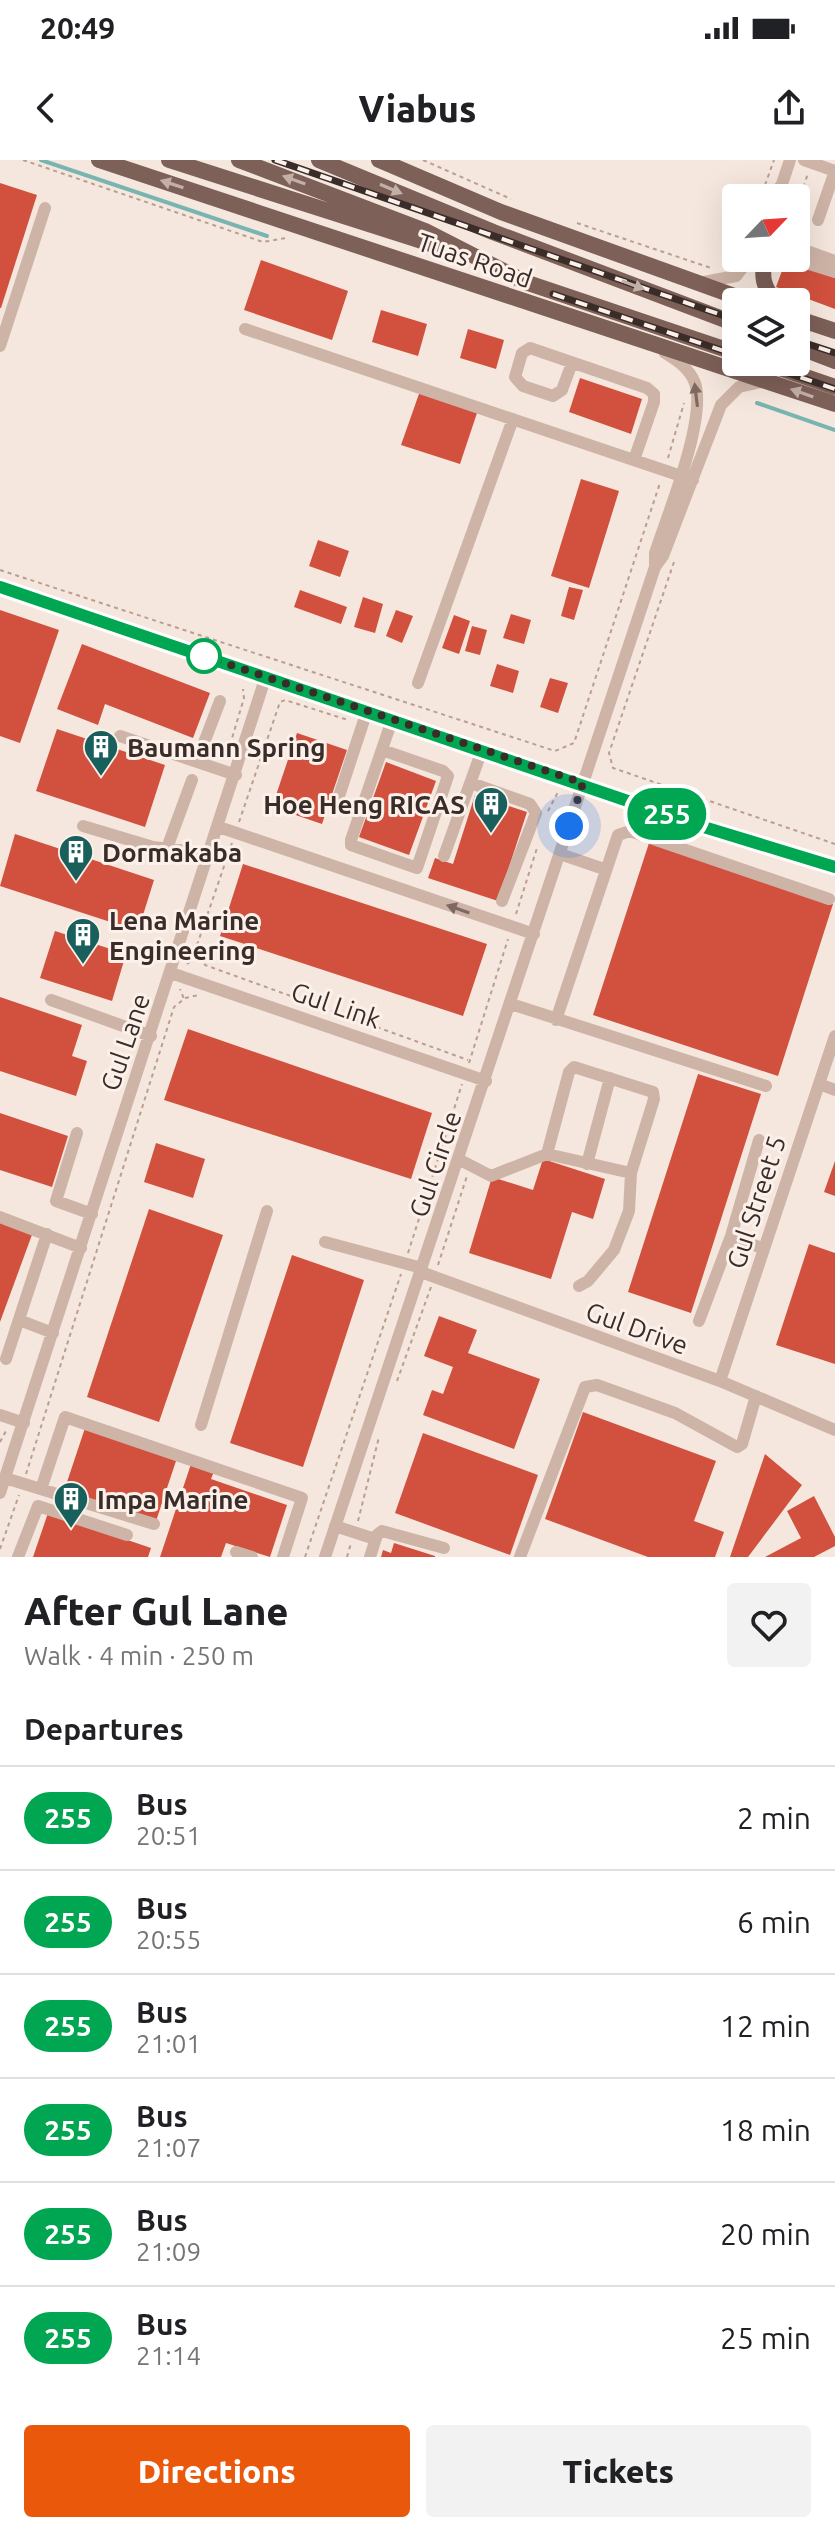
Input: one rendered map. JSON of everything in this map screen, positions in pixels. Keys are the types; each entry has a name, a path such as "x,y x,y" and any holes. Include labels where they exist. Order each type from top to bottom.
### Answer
{"main road":[{"name":"Tuas Road","path":"99,160 835,404"},
{"path":"169,160 218,177 440,273"},
{"name":"Tuas Road","path":"239,160 382,213 495,264 525,282 722,348"},
{"name":"Tuas Road","path":"319,160 493,232 722,319"},
{"name":"Tuas Road","path":"379,160 501,212 722,292"},
{"name":"Tuas Road","path":"218,177 495,264"},
{"path":"810,323 835,331"},
{"path":"810,341 830,359"},
{"path":"810,351 830,359"},
{"path":"803,376 835,387"}],"street":[{"path":"782,184 790,160"},
{"path":"808,161 835,171 818,220"},
{"path":"0,346 45,208"},
{"path":"810,252 835,261"},
{"path":"810,264 835,272"},
{"path":"693,282 722,281 739,272"},
{"path":"245,329 687,478"},
{"name":"Gul Circle","path":"325,1557 687,478 697,414 696,386 685,367 648,344"},
{"path":"572,363 562,390 553,396 523,386 515,377 522,353 527,348 572,363 653,393 654,402 634,460"},
{"name":"Gul Circle","path":"687,478 727,396 746,383 768,382"},
{"path":"418,683 513,419"},
{"path":"0,588 583,783 707,828 835,867"},
{"name":"Gul Lane","path":"0,1493 151,1036 177,975 266,676"},
{"path":"197,761 220,701"},
{"path":"339,796 367,711"},
{"path":"382,750 443,771 448,776 417,868 351,845 382,750 392,720"},
{"path":"120,736 236,775"},
{"path":"444,856 482,750"},
{"path":"167,848 192,780"},
{"path":"471,783 530,804 536,813 502,901"},
{"path":"83,826 167,848 211,854"},
{"path":"219,827 534,934"},
{"path":"556,1020 614,839 630,831 829,899"},
{"path":"560,854 604,869"},
{"name":"Gul Link","path":"177,975 486,1081"},
{"path":"51,1000 151,1036"},
{"path":"511,1004 766,1086"},
{"name":"Gul Street 5","path":"720,1381 835,1036"},
{"path":"547,1154 569,1072 574,1067 653,1092 654,1099 631,1173 629,1211 614,1250 588,1281 579,1286"},
{"path":"587,1164 610,1078"},
{"path":"819,1084 835,1090"},
{"path":"77,1133 56,1201 92,1214"},
{"path":"699,1321 731,1236 759,1140"},
{"path":"460,1160 491,1176 547,1154 631,1173"},
{"path":"201,1425 267,1211"},
{"path":"0,1217 81,1248"},
{"path":"6,1359 47,1234"},
{"path":"731,1236 764,1249"},
{"name":"Gul Drive","path":"325,1242 421,1270 720,1381 835,1430"},
{"path":"19,1320 53,1333"},
{"path":"520,1557 585,1387 597,1385 675,1413 737,1447 742,1444 756,1396"},
{"path":"0,1415 24,1423"},
{"path":"41,1489 65,1417 302,1498 283,1557"},
{"path":"5,1478 154,1524"},
{"path":"18,1557 38,1506 127,1535"},
{"path":"335,1526 375,1539"},
{"path":"370,1557 379,1532 385,1531 444,1548"},
{"path":"236,1552 252,1557"}],"path":[{"path":"23,160 263,242 286,238"},
{"path":"423,160 519,203"},
{"path":"765,184 774,160"},
{"path":"802,184 808,161"},
{"path":"567,220 718,270"},
{"path":"0,570 540,746 562,750 574,743 664,470 684,394"},
{"path":"675,561 609,753 613,768 835,844"},
{"path":"544,824 553,794 558,792"},
{"path":"305,1557 404,1264 539,839"},
{"path":"0,1549 174,1007 184,999 177,975 188,961 198,955"},
{"path":"347,1557 381,1438 366,1433"}],"building":[{"path":"0,183 37,195 1,308 0,308"},
{"path":"261,260 348,291 332,340 244,310"},
{"path":"810,269 835,278 835,309 810,300 810,288 776,287 782,272 810,272"},
{"path":"381,310 427,324 418,356 372,342"},
{"path":"468,329 504,340 496,369 460,358"},
{"path":"580,378 642,399 631,434 569,412"},
{"path":"420,391 478,410 460,464 401,445"},
{"path":"581,479 619,491 589,588 551,576"},
{"path":"318,540 349,551 340,577 309,566"},
{"path":"569,587 583,590 574,620 561,616"},
{"path":"300,590 347,607 341,624 294,607"},
{"path":"363,597 383,604 375,633 354,627"},
{"path":"0,610 59,630 20,743 0,736"},
{"path":"396,610 413,616 402,643 386,636"},
{"path":"511,614 531,620 524,644 503,638"},
{"path":"454,615 470,621 459,654 442,648"},
{"path":"472,626 487,630 480,655 465,651"},
{"path":"82,644 210,693 193,738 105,704 98,725 57,709"},
{"path":"497,664 519,671 513,693 490,686"},
{"path":"550,678 568,683 558,713 540,707"},
{"name":"Baumann Spring","path":"57,729 165,765 145,827 36,791"},
{"path":"297,733 347,750 322,824 272,807"},
{"path":"386,762 436,781 409,855 359,837"},
{"name":"Hoe Heng RICAS","path":"475,795 527,812 498,901 428,878 435,858 453,864"},
{"name":"Dormakaba","path":"15,834 154,880 138,931 0,886"},
{"path":"649,843 833,904 778,1076 593,1015"},
{"path":"243,864 487,944 463,1016 220,936"},
{"name":"Lena Marine Engineering","path":"55,931 126,954 112,1001 40,978"},
{"path":"0,997 82,1025 72,1056 87,1061 76,1096 0,1071"},
{"path":"188,1029 432,1113 411,1179 164,1100"},
{"path":"698,1074 761,1094 691,1313 628,1292"},
{"path":"0,1113 68,1136 52,1187 0,1170"},
{"path":"156,1143 205,1159 193,1198 144,1182"},
{"path":"543,1159 605,1179 593,1219 572,1212 551,1279 469,1253 492,1177 533,1190"},
{"path":"835,1161 835,1196 824,1192"},
{"path":"149,1209 223,1235 159,1422 87,1397"},
{"path":"0,1220 33,1232 0,1322"},
{"path":"809,1244 835,1253 835,1364 776,1345"},
{"path":"292,1255 364,1280 303,1467 230,1443"},
{"path":"439,1316 477,1330 468,1353 540,1379 514,1449 423,1415 432,1390 443,1394 453,1367 424,1356"},
{"path":"583,1412 716,1461 694,1521 724,1532 715,1557 648,1557 545,1519"},
{"path":"85,1428 177,1458 156,1521 64,1491"},
{"path":"423,1433 538,1475 510,1555 395,1513"},
{"path":"765,1454 802,1485 748,1557 730,1557"},
{"path":"192,1461 215,1469 211,1479 287,1505 270,1557 226,1543 221,1557 160,1557"},
{"path":"814,1496 835,1537 835,1546 814,1557 765,1557 801,1538 787,1511"},
{"name":"Impa Marine","path":"48,1513 151,1548 148,1557 33,1557"},
{"path":"394,1543 435,1557 381,1557 383,1550 391,1553"}],"waterway":[{"path":"41,160 267,236"},
{"path":"757,403 835,430"}],"railway":[{"path":"275,160 722,315"},
{"path":"553,294 722,350"},
{"path":"810,345 835,353"},
{"path":"796,376 835,389"}],"bus line":[{"name":"255","path":"0,587 583,783 707,828 835,867"}],"place":[{"name":"Baumann Spring","path":"101,778"},
{"name":"Hoe Heng RICAS","path":"491,835"},
{"name":"Dormakaba","path":"76,883"},
{"name":"Lena Marine Engineering","path":"83,966"},
{"name":"Impa Marine","path":"71,1530"}],"route":[{"path":"204,656 583,783 569,826"}]}
